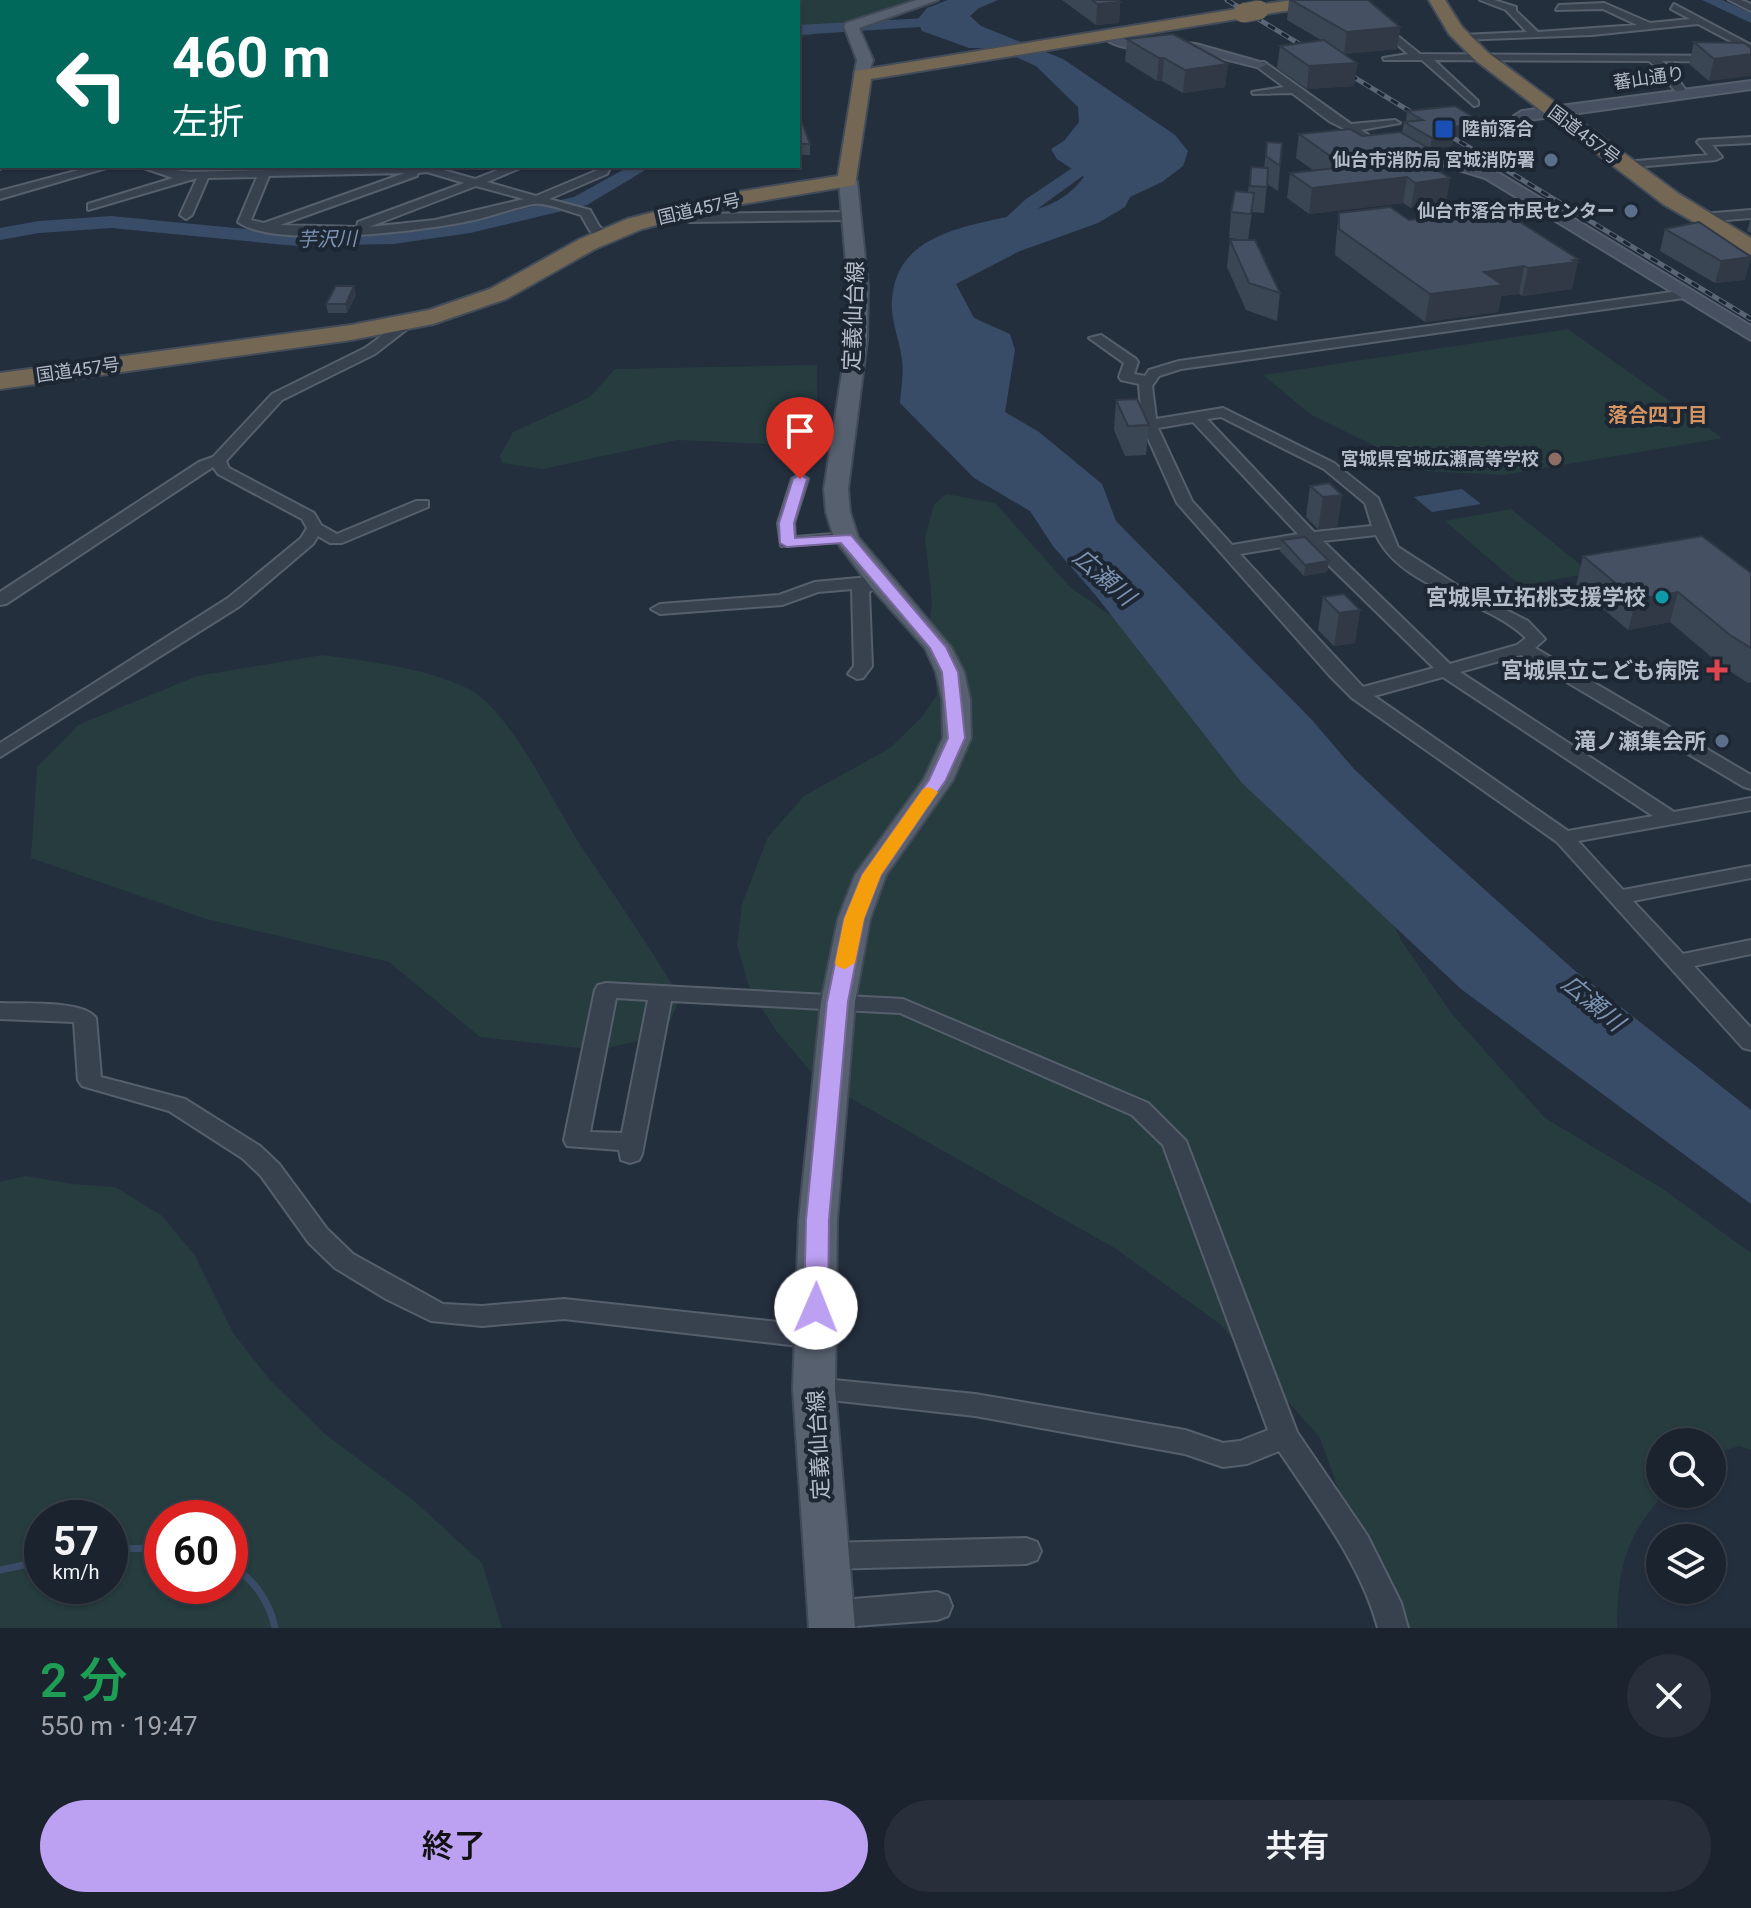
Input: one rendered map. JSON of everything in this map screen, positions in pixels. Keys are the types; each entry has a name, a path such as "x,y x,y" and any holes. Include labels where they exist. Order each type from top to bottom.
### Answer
{"highway":[{"path":"848,181 862,75 1325,0"},
{"name":"国道457号","path":"1437,0 1462,38 1481,56 1624,165 1702,218 1750,246"},
{"name":"国道457号","path":"0,381 408,323 464,308 503,292 604,236 672,213 848,181"}],"main road":[{"path":"862,75 865,60 853,32 931,0"},
{"name":"定義仙台線","path":"831,1622 814,1389 818,1220 838,1002 854,919 871,875 938,780 957,738 956,699 944,660 917,620 879,581 846,538 838,512 836,489 857,341 858,287 848,181"}],"street":[{"path":"1485,0 1513,9 1510,10 1535,34"},
{"path":"1734,0 1751,8"},
{"path":"1559,8 1604,6 1648,26"},
{"path":"1674,7 1751,49"},
{"path":"1372,18 1474,103"},
{"path":"1462,38 1504,38 1701,21"},
{"path":"1107,35 1112,40 1127,44 1217,52 1260,64 1281,63"},
{"path":"1388,58 1751,59"},
{"path":"1652,59 1669,71 1673,83 1683,93"},
{"path":"1260,64 1348,128 1364,136 1491,175 1751,334"},
{"name":"蕃山通り","path":"1522,116 1751,85"},
{"path":"1257,92 1294,90"},
{"path":"1348,128 1395,123"},
{"path":"1624,165 1716,157 1703,142 1751,140"},
{"path":"0,195 100,168"},
{"path":"149,168 198,175 265,172 323,184 432,168 474,183 586,213 594,228 604,236"},
{"path":"157,171 168,168"},
{"path":"261,227 323,184 387,168"},
{"path":"347,231 514,168"},
{"path":"265,172 244,222 261,227 377,231 463,221 483,212 541,201 603,172 604,168"},
{"path":"92,207 198,175"},
{"path":"186,215 198,175"},
{"path":"672,213 690,218 852,216"},
{"path":"1702,218 1751,214"},
{"path":"1096,338 1131,362 1126,377 1147,381 1165,368 1179,365 1686,294"},
{"path":"0,600 204,465 218,460 277,397 370,351 408,323"},
{"path":"1147,381 1149,425 1185,503 1359,694 1564,838 1749,1035"},
{"path":"1149,425 1223,412 1329,466 1372,501 1391,550 1449,588 1522,625 1536,639 1523,649 1359,694"},
{"path":"1196,416 1310,537 1447,671 1670,818"},
{"path":"218,460 223,471 308,516 315,528 336,540 422,504"},
{"path":"800,479 786,523 787,543 846,538"},
{"path":"0,751 234,602 307,541 315,528"},
{"path":"1228,551 1310,537 1381,530"},
{"path":"660,609 782,600 815,587 879,581"},
{"path":"857,674 863,666 860,590 879,581"},
{"path":"1523,649 1751,783"},
{"path":"1564,838 1751,804"},
{"path":"1619,897 1751,872"},
{"path":"1678,962 1751,947"},
{"path":"661,993 631,1148 576,1140 606,990 903,1006 1140,1109 1174,1141 1285,1437 1357,1544 1386,1603 1393,1628"},
{"path":"0,1011 76,1014 85,1018 90,1080 177,1105 251,1152 270,1170 318,1236 344,1261 395,1292 440,1314 482,1316 564,1309 816,1337"},
{"path":"814,1389 975,1405 1185,1442 1223,1455 1247,1452 1252,1447 1285,1437"},
{"path":"824,1556 1026,1551"},
{"path":"831,1622 937,1606"}],"green space":[{"path":"800,0 923,0 800,38"},
{"path":"1568,329 1722,438 1503,475 1425,471 1310,414 1263,375"},
{"path":"817,365 817,446 677,440 543,469 502,463 500,456 513,432 590,397 615,369"},
{"path":"946,494 995,503 1070,587 1133,631 1377,885 1401,940 1451,1013 1545,1118 1663,1189 1751,1253 1751,1450 1739,1446 1726,1450 1726,1428 1646,1428 1646,1508 1653,1508 1626,1556 1619,1588 1617,1628 1388,1628 1320,1438 1220,1324 1116,1249 817,1079 777,1032 750,990 737,945 742,904 768,837 804,796 890,748 921,718 937,695 935,662 928,633 932,602 925,537 934,505"},
{"path":"1511,509 1591,573 1521,586 1445,521"},
{"path":"322,655 434,675 469,689 485,700 531,760 581,846 680,998 664,1035 598,1050 480,1037 389,962 206,919 31,858 37,767 78,725 197,676"},
{"path":"26,1176 115,1187 161,1215 194,1254 233,1333 270,1380 325,1434 413,1500 482,1563 502,1628 0,1628 0,1182"}],"water":[{"path":"948,0 998,0 979,8 970,16 981,26 1063,59 1175,135 1188,151 1183,166 1162,182 1130,197 1125,207 1098,223 1020,251 956,284 974,318 1010,334 1015,350 1005,412 1039,432 1102,484 1116,521 1312,720 1354,769 1424,835 1573,969 1751,1110 1751,1204 1461,989 1242,783 1097,597 1053,546 1030,511 974,478 900,403 903,365 892,315 892,300 898,274 910,255 950,232 1052,204 1084,177 1057,159 1051,149 1064,141 1079,122 1078,107 1036,66 996,48 969,48 922,31 917,20 927,8"},
{"path":"1462,489 1481,504 1432,512 1414,497"}],"building":[{"path":"1092,0 1118,0 1120,2 1097,4"},
{"path":"1291,0 1368,0 1400,27 1347,32"},
{"path":"1173,34 1228,64 1185,70 1127,39"},
{"path":"1324,40 1357,63 1309,66 1280,46"},
{"path":"1694,42 1744,43 1751,48 1751,54 1714,59"},
{"path":"1455,106 1485,124 1442,128 1454,135 1432,138 1404,122 1423,120 1407,111"},
{"path":"800,117 810,144 800,144"},
{"path":"1350,129 1362,136 1400,132 1430,149 1422,161 1450,178 1415,183 1407,177 1312,188 1290,173 1346,167 1299,134"},
{"path":"1267,142 1282,143 1280,166 1266,156"},
{"path":"1251,167 1268,168 1267,187 1250,186"},
{"path":"1235,191 1254,193 1251,214 1231,212"},
{"path":"1390,207 1409,220 1501,210 1578,259 1573,260 1577,262 1484,272 1503,285 1430,294 1339,229 1339,213"},
{"path":"1699,222 1751,257 1721,261 1665,229"},
{"path":"1230,240 1255,240 1280,293 1249,283"},
{"path":"336,286 354,286 346,304 326,304"},
{"path":"1137,399 1149,425 1128,426 1116,400"},
{"path":"1329,483 1342,495 1323,497 1310,486"},
{"path":"1702,536 1751,573 1751,648 1730,635 1678,592 1636,600 1583,556"},
{"path":"1305,537 1329,561 1305,565 1282,540"},
{"path":"1344,594 1360,610 1339,613 1323,597"}],"waterway":[{"path":"1709,0 1751,18"},
{"name":"芋沢川","path":"800,30 945,22"},
{"name":"広瀬川","path":"994,239 1033,203 1111,147"},
{"name":"芋沢川","path":"0,234 39,227 111,222 296,240 393,238 470,227 580,201 639,168"},
{"path":"128,1549 144,1548"},
{"path":"0,1570 24,1565"},
{"path":"248,1579 269,1609 275,1628"}],"railway":[{"path":"1227,0 1751,319"}],"slow traffic":[{"path":"845,963 854,919 871,875 929,792"}],"place":[{"name":"陸前落合","path":"1444,129"},
{"name":"仙台市消防局 宮城消防署","path":"1551,160"},
{"name":"仙台市落合市民センター","path":"1631,211"},
{"name":"宮城県宮城広瀬高等学校","path":"1555,459"},
{"name":"宮城県立拓桃支援学校","path":"1662,597"},
{"name":"宮城県立こども病院","path":"1717,670"},
{"name":"滝ノ瀬集会所","path":"1722,741"}],"district":[{"name":"落合四丁目","path":"1658,415"}],"route":[{"path":"800,479 786,523 787,543 846,538 857,555 938,647 950,672 956,699 957,738 938,780 871,875 854,919 838,1002 818,1220 816,1308"}]}
